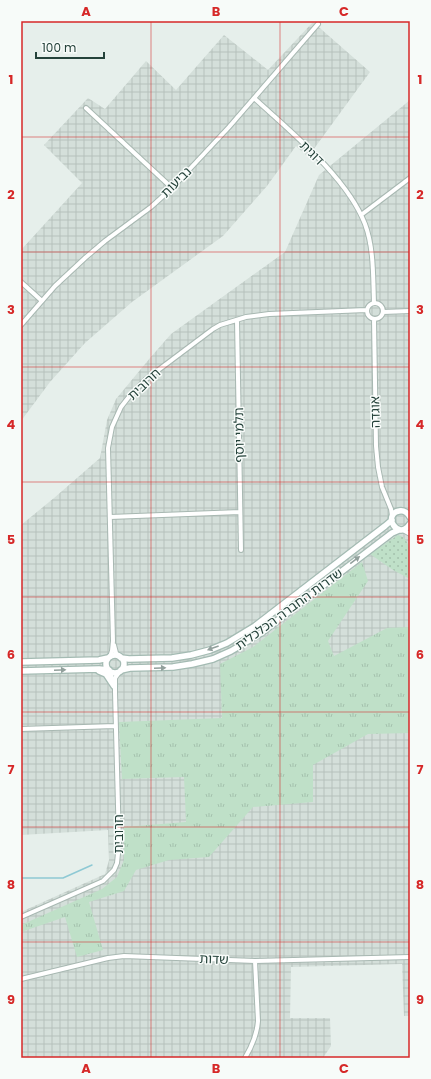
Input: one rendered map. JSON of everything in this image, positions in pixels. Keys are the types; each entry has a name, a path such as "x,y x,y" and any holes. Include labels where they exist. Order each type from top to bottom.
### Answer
{"main road":[{"path":"400,511 410,507"},
{"path":"400,511 407,513 410,517"},
{"name":"שדרות החברה הכלכלית","path":"120,658 136,659 182,657 210,650 227,643 255,626 388,524 400,511"},
{"path":"392,518 394,527 401,530"},
{"name":"שדרות החברה הכלכלית","path":"120,671 130,668 172,667 192,664 213,659 231,651 261,633 392,533 408,527 410,524"},
{"path":"21,662 99,660 115,656 120,658 123,663 120,671 115,673 104,669 21,672"},
{"path":"109,658 106,663 109,671"},
{"path":"92,670 106,674 114,689"}],"street":[{"name":"נביעות","path":"21,325 65,276 105,241 151,207 172,188 218,139 318,24"},
{"name":"דוגית","path":"254,98 308,148 332,173 348,193 361,215"},
{"path":"86,108 172,188"},
{"path":"374,303 370,240 361,215 410,178"},
{"path":"21,282 42,301"},
{"path":"374,303 381,305 383,312 381,317 374,320 367,315 366,310 369,305 374,303"},
{"name":"חרובית","path":"109,658 112,651 113,641 108,448 112,427 121,407 144,380 203,335 220,325 269,314 366,310"},
{"path":"383,312 410,311"},
{"name":"תלמי יוסף","path":"237,320 241,550"},
{"name":"אוגדה","path":"374,320 376,446 382,486 389,502 392,518"},
{"name":"אוגדה","path":"389,502 400,511"},
{"path":"110,517 240,512"},
{"path":"401,530 410,534"},
{"name":"חרובית","path":"113,641 116,653 120,658"},
{"name":"חרובית","path":"21,917 103,881 114,870 117,863 119,844 116,726 114,689 109,671"},
{"name":"חרובית","path":"114,689 116,678 120,671"},
{"path":"21,729 116,726"},
{"name":"שדות","path":"21,979 108,958 124,956 255,961 410,957"},
{"path":"245,1058 255,1040 258,1026 255,961"}],"shaded area":[{"path":"313,22 370,72 308,157 296,146 267,186 223,236 132,302 85,343 50,382 21,421 21,250 82,183 44,145 88,98 105,109 146,61 176,90 224,35 268,70"},
{"path":"410,100 410,1016 404,1016 402,964 291,967 290,1018 330,1018 331,1046 323,1058 21,1058 21,912 105,874 109,860 108,830 21,835 21,525 100,458 107,420 116,399 171,334 285,252 319,175"}],"green space":[{"path":"398,535 407,541 409,547 410,579 393,570 370,554"},
{"path":"362,562 368,581 328,641 334,656 387,628 410,627 410,733 368,734 313,765 313,802 253,807 209,857 169,860 136,870 124,891 89,902 103,950 77,957 65,917 21,932 21,925 102,889 117,877 124,860 124,827 186,822 184,777 122,779 119,722 222,718 220,664 253,647"}],"waterway":[{"path":"21,878 63,878 92,865"}]}
